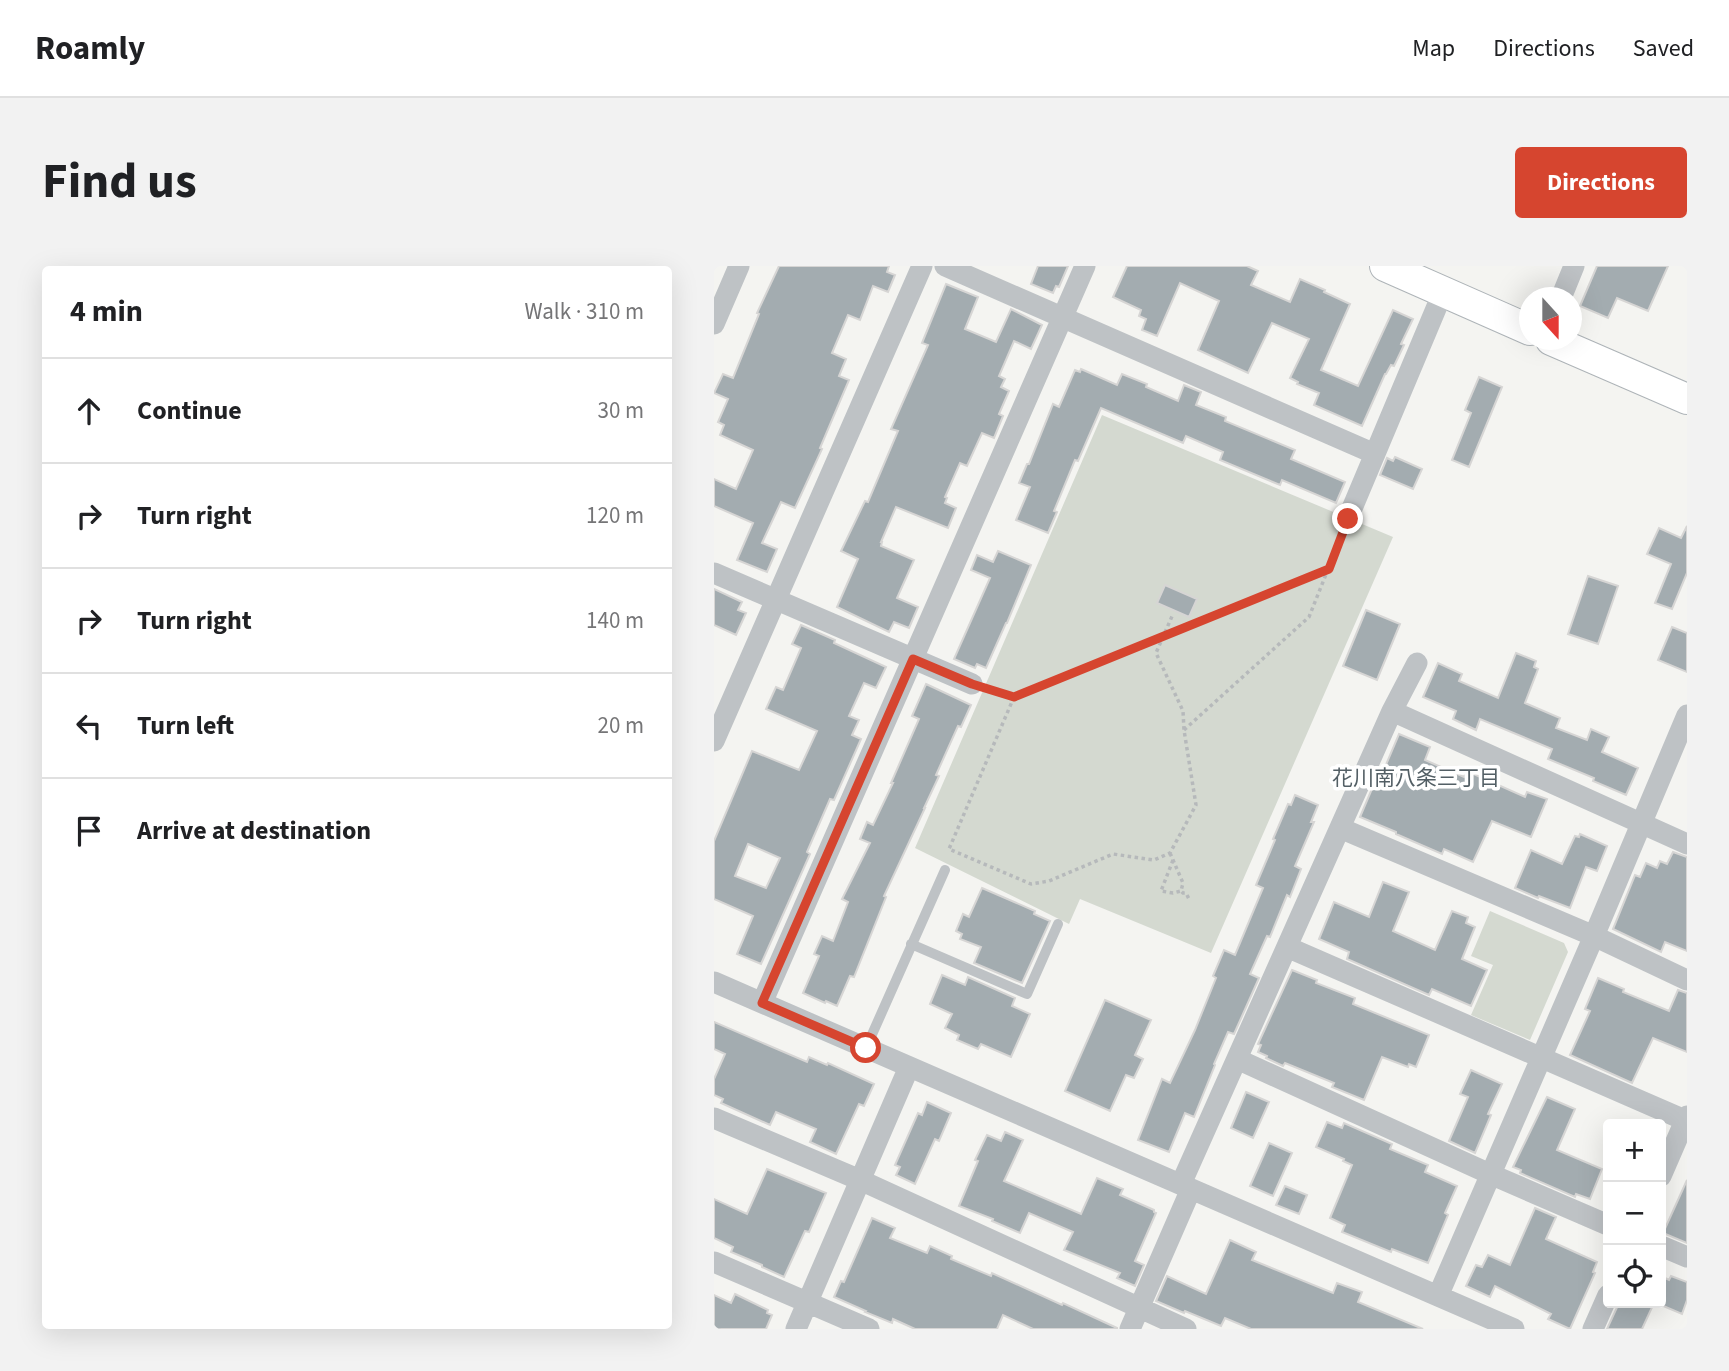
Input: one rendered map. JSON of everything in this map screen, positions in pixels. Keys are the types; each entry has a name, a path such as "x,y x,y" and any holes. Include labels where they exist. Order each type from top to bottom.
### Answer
{"main road":[{"path":"1385,266 1519,325"},
{"path":"1574,350 1687,399"}],"street":[{"path":"714,324 738,266"},
{"path":"714,741 922,266"},
{"path":"945,266 1375,454"},
{"path":"762,1003 1085,266"},
{"path":"1565,287 1574,266"},
{"path":"1348,519 1443,292"},
{"path":"714,573 972,684"},
{"path":"1130,1329 1237,1059 1392,711 1417,663"},
{"path":"1392,711 1687,844"},
{"path":"1438,1296 1687,715"},
{"path":"1340,828 1594,936 1687,980"},
{"path":"1287,947 1686,1119 1666,1164"},
{"path":"714,982 1438,1296 1465,1319 1514,1329"},
{"path":"1237,1059 1603,1223"},
{"path":"796,1329 909,1067"},
{"path":"714,1118 1186,1329"},
{"path":"1666,1249 1687,1257"},
{"path":"714,1262 869,1329"},
{"path":"1593,1329 1603,1306"}],"lane":[{"path":"866,1048 945,870"},
{"path":"911,944 1027,994 1058,924"}],"path":[{"path":"1184,730 1309,617 1348,519"},
{"path":"972,684 1014,697 1329,569"},
{"path":"1014,697 949,849 1031,884 1049,881 1113,855 1154,860 1170,853 1196,805 1182,711 1156,653 1173,614"},
{"path":"1170,853 1183,883 1181,891"},
{"path":"1173,860 1161,891 1181,891 1186,893 1189,900"}],"shaded area":[{"path":"1102,415 1393,537 1211,953 1080,899 1069,924 915,848"},
{"path":"1490,911 1564,943 1568,952 1530,1040 1471,1015 1493,965 1471,956"}],"building":[{"path":"779,266 889,266 887,272 895,275 888,292 873,286 860,320 848,315 832,353 846,359 839,376 849,380 795,508 781,502 762,543 777,549 767,572 737,560 753,523 714,506 714,479 736,489 753,450 720,435 724,425 718,422 728,399 714,393 723,374 733,378 759,314 757,313"},
{"path":"1038,266 1068,266 1059,287 1056,286 1053,293 1031,284"},
{"path":"1127,266 1247,266 1258,271 1251,285 1290,302 1300,279 1325,290 1324,292 1350,304 1321,370 1358,386 1393,310 1413,319 1394,366 1391,365 1385,374 1362,426 1314,405 1319,393 1297,384 1298,382 1290,378 1309,339 1272,323 1248,373 1198,350 1219,301 1180,283 1157,336 1142,330 1146,319 1139,316 1141,310 1113,297"},
{"path":"1597,266 1668,266 1648,311 1617,298 1608,318 1582,307"},
{"path":"946,284 978,297 965,329 996,342 1011,309 1042,325 1031,349 1014,341 999,376 1005,379 1001,387 1009,391 999,414 1003,416 994,438 982,433 967,466 960,463 945,497 945,503 956,508 948,528 896,507 881,546 914,560 897,598 918,607 909,628 894,622 889,632 837,607 858,559 841,551 865,501 868,502 898,431 891,429 928,345 922,343"},
{"path":"1081,369 1117,385 1122,374 1178,401 1184,385 1201,392 1196,405 1226,417 1225,421 1295,450 1291,459 1345,482 1336,503 1282,480 1280,485 1220,460 1223,452 1186,436 1183,443 1101,408 1078,461 1075,460 1048,533 1016,520 1030,487 1019,483 1027,464 1053,404 1059,407 1075,370 1080,372"},
{"path":"1479,377 1502,387 1469,467 1452,460 1471,413 1465,410"},
{"path":"1395,457 1422,469 1413,489 1380,475 1387,458 1393,461"},
{"path":"1687,526 1687,573 1672,609 1655,603 1671,564 1647,554 1659,528 1681,538"},
{"path":"998,551 1031,565 986,668 977,664 975,668 954,659 990,578 971,570 977,555 993,562"},
{"path":"1588,576 1618,586 1598,644 1568,634"},
{"path":"1165,585 1197,599 1189,617 1157,603"},
{"path":"714,589 742,602 738,610 746,613 736,635 714,625"},
{"path":"1366,610 1400,624 1377,680 1343,666"},
{"path":"801,625 886,667 876,688 864,683 849,716 859,720 852,735 861,739 834,800 830,799 807,852 810,854 761,964 737,954 753,916 714,899 714,841 752,751 799,770 817,731 766,709 776,687 783,690 801,648 792,644","holes":["748,844 780,858 766,888 735,876"]},
{"path":"1672,627 1687,633 1687,672 1658,660"},
{"path":"1516,653 1536,661 1534,667 1538,669 1525,703 1560,718 1556,728 1587,740 1591,729 1609,737 1602,752 1638,768 1626,795 1548,759 1552,749 1480,719 1476,730 1453,719 1456,711 1423,697 1438,663 1462,674 1459,681 1498,698"},
{"path":"926,684 971,705 961,727 958,726 936,775 939,776 884,896 886,897 854,977 850,976 837,1006 826,1001 825,1003 803,993 819,956 814,954 822,936 833,941 848,902 842,899 870,843 860,839 867,822 873,825 893,783 919,719 912,716"},
{"path":"1399,734 1430,747 1425,760 1464,777 1467,771 1525,797 1527,792 1547,799 1531,837 1492,821 1473,862 1444,849 1442,854 1360,817 1374,784 1377,786"},
{"path":"1295,795 1318,805 1311,822 1314,822 1295,866 1301,869 1290,897 1287,895 1270,937 1267,936 1250,974 1259,978 1234,1034 1228,1032 1194,1117 1185,1113 1169,1152 1138,1140 1162,1079 1170,1083 1195,1030 1224,950 1235,955 1263,888 1256,885 1275,840 1273,839 1288,804 1291,805"},
{"path":"1580,834 1607,846 1597,871 1586,867 1570,908 1515,888 1531,850 1562,864 1575,836 1579,837"},
{"path":"1673,852 1687,857 1687,951 1665,942 1661,952 1613,929 1635,875 1640,877 1646,863 1657,868 1660,861 1667,864"},
{"path":"1383,882 1409,892 1393,931 1435,950 1452,911 1468,917 1466,923 1475,927 1462,959 1487,970 1471,1006 1432,989 1429,995 1347,959 1349,952 1319,939 1334,902 1369,917"},
{"path":"982,888 1035,911 1034,914 1050,921 1022,983 974,963 981,947 960,939 962,934 956,931 963,914 969,917"},
{"path":"1292,970 1317,980 1316,983 1355,998 1353,1004 1429,1035 1416,1067 1409,1064 1408,1067 1382,1057 1364,1100 1332,1087 1334,1083 1285,1063 1283,1066 1258,1052 1261,1045 1258,1044"},
{"path":"942,975 965,985 968,977 1015,998 1012,1006 1030,1014 1011,1057 981,1044 978,1049 957,1040 959,1035 945,1028 952,1014 930,1004"},
{"path":"1598,978 1624,989 1623,992 1669,1011 1678,990 1687,993 1687,1052 1653,1038 1632,1083 1570,1055 1590,1011 1585,1009"},
{"path":"1105,1000 1151,1020 1135,1055 1143,1059 1134,1078 1126,1075 1110,1111 1065,1091"},
{"path":"714,1022 807,1062 809,1057 827,1065 828,1063 874,1084 864,1106 859,1104 836,1154 810,1142 816,1129 776,1112 770,1125 721,1103 723,1099 714,1095 714,1079 725,1054 714,1049"},
{"path":"1471,1070 1502,1084 1488,1114 1491,1115 1475,1153 1449,1141 1468,1097 1460,1094"},
{"path":"1246,1092 1269,1102 1253,1138 1231,1128"},
{"path":"1547,1097 1575,1109 1557,1150 1602,1169 1590,1199 1576,1194 1575,1197 1520,1173 1521,1170 1513,1167"},
{"path":"927,1102 951,1113 939,1141 935,1139 915,1184 896,1175 900,1167 895,1165 918,1113 922,1115"},
{"path":"1327,1122 1342,1128 1344,1123 1392,1144 1390,1149 1428,1165 1425,1172 1457,1186 1428,1263 1392,1249 1391,1252 1342,1232 1345,1225 1330,1218 1352,1165 1316,1147"},
{"path":"1005,1132 1023,1140 1004,1181 1081,1214 1097,1178 1123,1189 1120,1195 1154,1210 1156,1213 1135,1261 1144,1265 1135,1286 1117,1278 1120,1273 1064,1250 1073,1232 1029,1213 1020,1233 959,1206 987,1135 1001,1141"},
{"path":"1269,1143 1292,1153 1273,1196 1250,1186"},
{"path":"767,1169 826,1193 809,1232 805,1231 784,1277 731,1252 733,1247 714,1238 714,1199 747,1214"},
{"path":"1687,1180 1687,1243 1666,1234 1666,1226"},
{"path":"1285,1186 1307,1195 1299,1214 1276,1205"},
{"path":"1535,1208 1556,1217 1546,1239 1597,1262 1593,1272 1595,1273 1570,1329 1548,1319 1551,1314 1495,1286 1490,1297 1466,1286 1476,1265 1482,1267 1488,1255 1510,1265"},
{"path":"872,1218 895,1228 890,1238 927,1253 930,1246 952,1256 951,1259 991,1276 992,1273 1117,1329 1033,1329 1003,1315 997,1329 915,1329 893,1319 892,1323 865,1312 834,1297 841,1281 844,1282"},
{"path":"1230,1240 1256,1252 1252,1260 1333,1293 1337,1283 1362,1292 1358,1302 1423,1329 1251,1329 1225,1318 1221,1326 1156,1301 1167,1276 1206,1294"},
{"path":"1671,1276 1687,1282 1687,1300 1682,1314 1666,1307 1666,1278 1669,1280"},
{"path":"735,1294 768,1310 767,1313 772,1315 766,1329 714,1329 714,1295 731,1303"},
{"path":"1617,1308 1652,1308 1642,1329 1607,1329"}],"district":[{"name":"花川南八条三丁目","path":"1416,778"}],"route":[{"path":"866,1048 762,1003 913,659 972,684 1014,697 1329,569 1348,519"}]}
